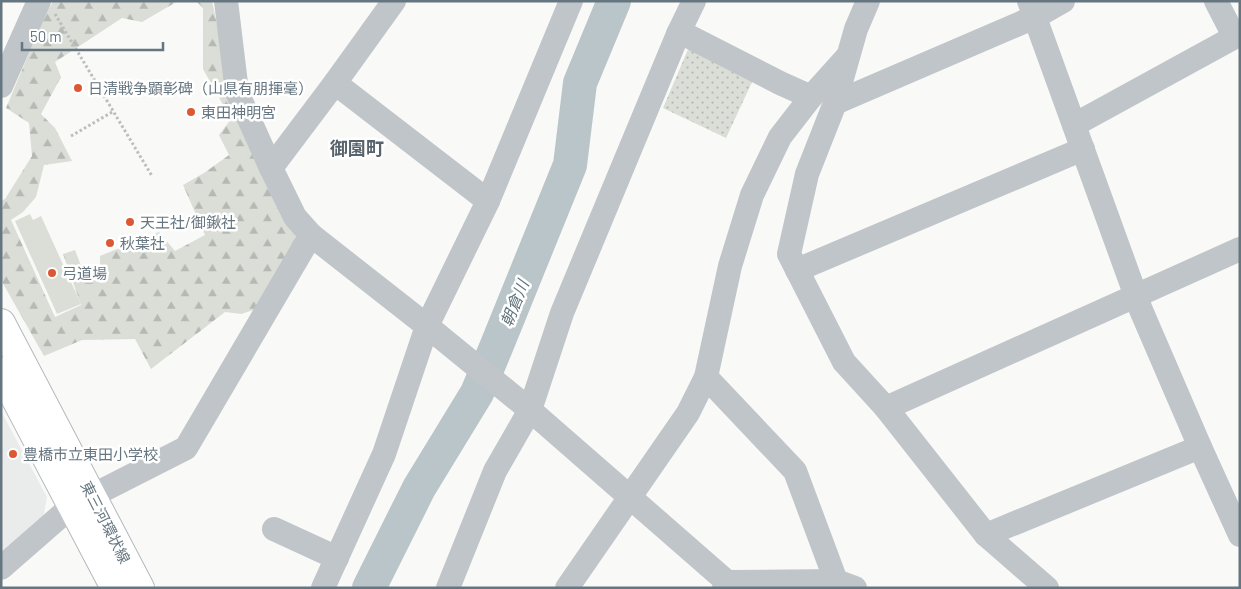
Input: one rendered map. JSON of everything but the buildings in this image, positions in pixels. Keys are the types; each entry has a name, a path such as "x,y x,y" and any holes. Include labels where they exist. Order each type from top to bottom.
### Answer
{"main road":[{"name":"東三河環状線","path":"1,324 82,501 115,588"},
{"name":"東三河環状線","path":"1,371 82,501 140,588"}],"street":[{"path":"271,168 394,1"},
{"path":"323,588 384,454 432,330 572,1"},
{"path":"448,588 678,34 694,1"},
{"path":"868,1 856,29 835,103 807,174 789,254 844,362 886,408 986,534 1047,588"},
{"path":"835,103 1032,9 1063,1"},
{"path":"1074,124 1237,35 1216,1"},
{"path":"229,4 237,92 295,217 311,235 523,404 729,586 846,584 795,471 706,377"},
{"path":"1,86 45,5"},
{"path":"1032,9 1136,295 1200,447 1240,535"},
{"path":"678,34 688,36 811,97"},
{"path":"567,588 688,413 706,377 730,266 752,196 780,137 811,97 850,54"},
{"path":"335,83 488,201"},
{"path":"797,270 1083,149"},
{"path":"1,568 82,501 186,448 311,235"},
{"path":"886,408 1240,249"},
{"path":"986,534 1200,447"},
{"path":"274,529 337,558"}],"path":[{"path":"45,5 114,111 152,176"},
{"path":"71,136 114,111"}],"shaded area":[{"name":"豊橋市立東田小学校","path":"1,411 47,497 43,519 1,554"}],"green space":[{"path":"53,1 178,1 142,22 122,18 55,62 61,77 41,114 55,128 72,161 44,165 36,197 23,212 11,220 55,317 81,305 63,254 75,250 85,276 100,271 100,256 159,232 175,251 205,235 183,185 229,155 219,135 231,119 203,69 203,8 196,1 212,1 233,98 298,237 257,309 241,314 225,312 151,369 135,339 82,340 44,356 1,280 1,201 5,199 32,156 29,123 6,108 43,20"},
{"path":"689,47 753,80 726,138 663,108"},
{"name":"弓道場","path":"30,214 33,220 41,216 81,304 57,314 15,221"}],"waterway":[{"name":"朝倉川","path":"369,588 419,488 477,393 570,165 580,83 614,1"}],"place":[{"name":"日清戦争顕彰碑（山県有朋揮毫）","path":"78,88"},
{"name":"東田神明宮","path":"191,112"},
{"name":"天王社/御鍬社","path":"130,222"},
{"name":"秋葉社","path":"110,243"},
{"name":"弓道場","path":"52,273"},
{"name":"豊橋市立東田小学校","path":"13,454"}],"district":[{"name":"御園町","path":"357,148"}]}
